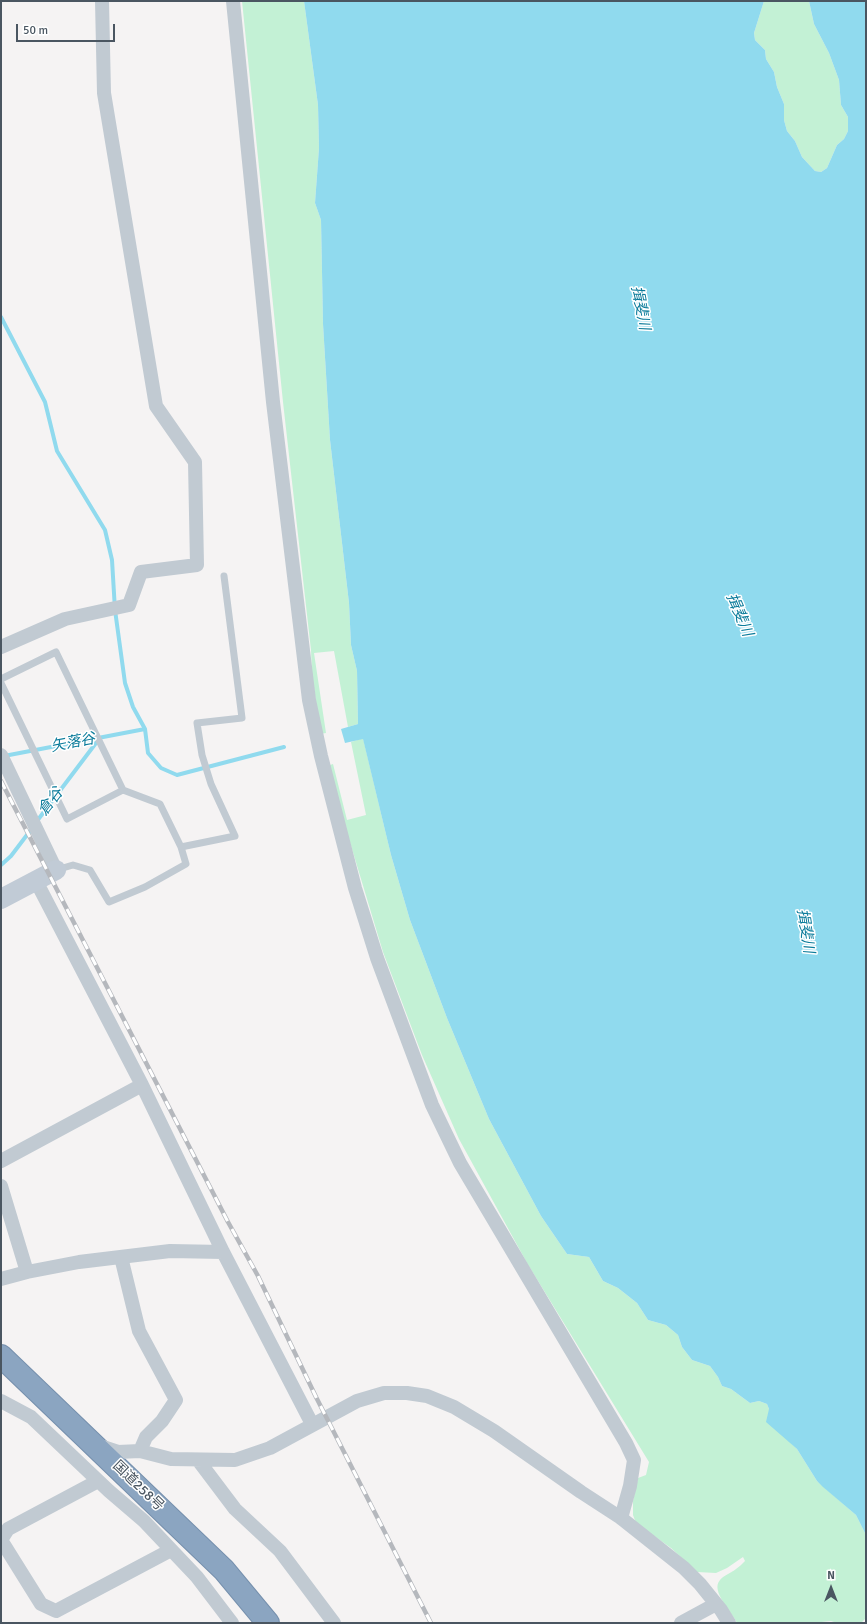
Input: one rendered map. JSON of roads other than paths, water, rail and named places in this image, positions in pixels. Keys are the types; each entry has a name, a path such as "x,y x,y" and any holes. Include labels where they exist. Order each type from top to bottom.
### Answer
{"highway":[{"name":"国道258号","path":"1,1356 224,1570 268,1623"}],"street":[{"path":"1,647 65,619 129,605 141,572 198,565 195,462 156,406 104,93 102,1"},
{"path":"233,1 273,402 309,700 321,756 355,888 377,958 432,1105 460,1162 626,1443 634,1460 630,1486 621,1518"},
{"path":"1,899 36,882 56,870 3,760"},
{"path":"36,882 142,1085 223,1252 312,1424"},
{"path":"1,1161 142,1085"},
{"path":"1,1186 27,1272"},
{"path":"1,1278 79,1262 170,1251 223,1252"},
{"path":"121,1257 139,1331 176,1400 162,1420 146,1437 140,1451"},
{"path":"93,1443 118,1452 140,1451 170,1459 235,1460 270,1448 357,1401 384,1393 407,1393 427,1396 454,1407 494,1431 621,1518 684,1568 700,1584 719,1607 728,1623"},
{"path":"1,1401 31,1417 98,1481 144,1521 197,1577 232,1623"},
{"path":"198,1460 234,1509 280,1551 334,1623"},
{"path":"98,1481 8,1529 1,1540 41,1604 56,1611 171,1550"},
{"path":"681,1623 719,1607"}],"lane":[{"path":"181,847 235,836 211,784 202,755 197,723 242,718 224,576"},
{"path":"1,678 56,652 123,790 160,804 181,847 186,864 145,886 109,902 90,870 73,865 56,870"},
{"path":"1,683 67,819 123,790"}],"water":[{"name":"揖斐川","path":"304,1 764,1 754,33 755,40 765,50 766,59 774,72 777,87 784,104 784,120 787,131 795,141 802,157 815,171 821,172 827,168 837,145 844,139 848,131 848,117 841,105 839,80 829,53 814,24 809,1 866,1 866,1535 856,1515 817,1481 797,1449 766,1422 769,1409 767,1404 759,1401 750,1403 731,1389 722,1386 718,1377 710,1366 692,1360 682,1347 678,1335 666,1325 648,1320 637,1303 618,1288 603,1281 589,1257 567,1254 541,1216 489,1119 447,1018 410,920 391,855 363,739 345,743 341,729 358,724 357,671 351,645 349,603 330,440 323,324 321,220 315,203 319,148 318,105"}],"waterway":[{"path":"1,317 45,402 57,451 105,530 112,560 115,610 125,683 133,707 145,729 148,753 161,768 177,775 284,747"},
{"name":"矢落谷","path":"4,756 145,729"},
{"name":"倉谷","path":"37,821 99,739"},
{"name":"倉谷","path":"1,865 11,856 33,827"}],"railway":[{"path":"1,781 228,1222 258,1276 316,1397 431,1623"}]}
